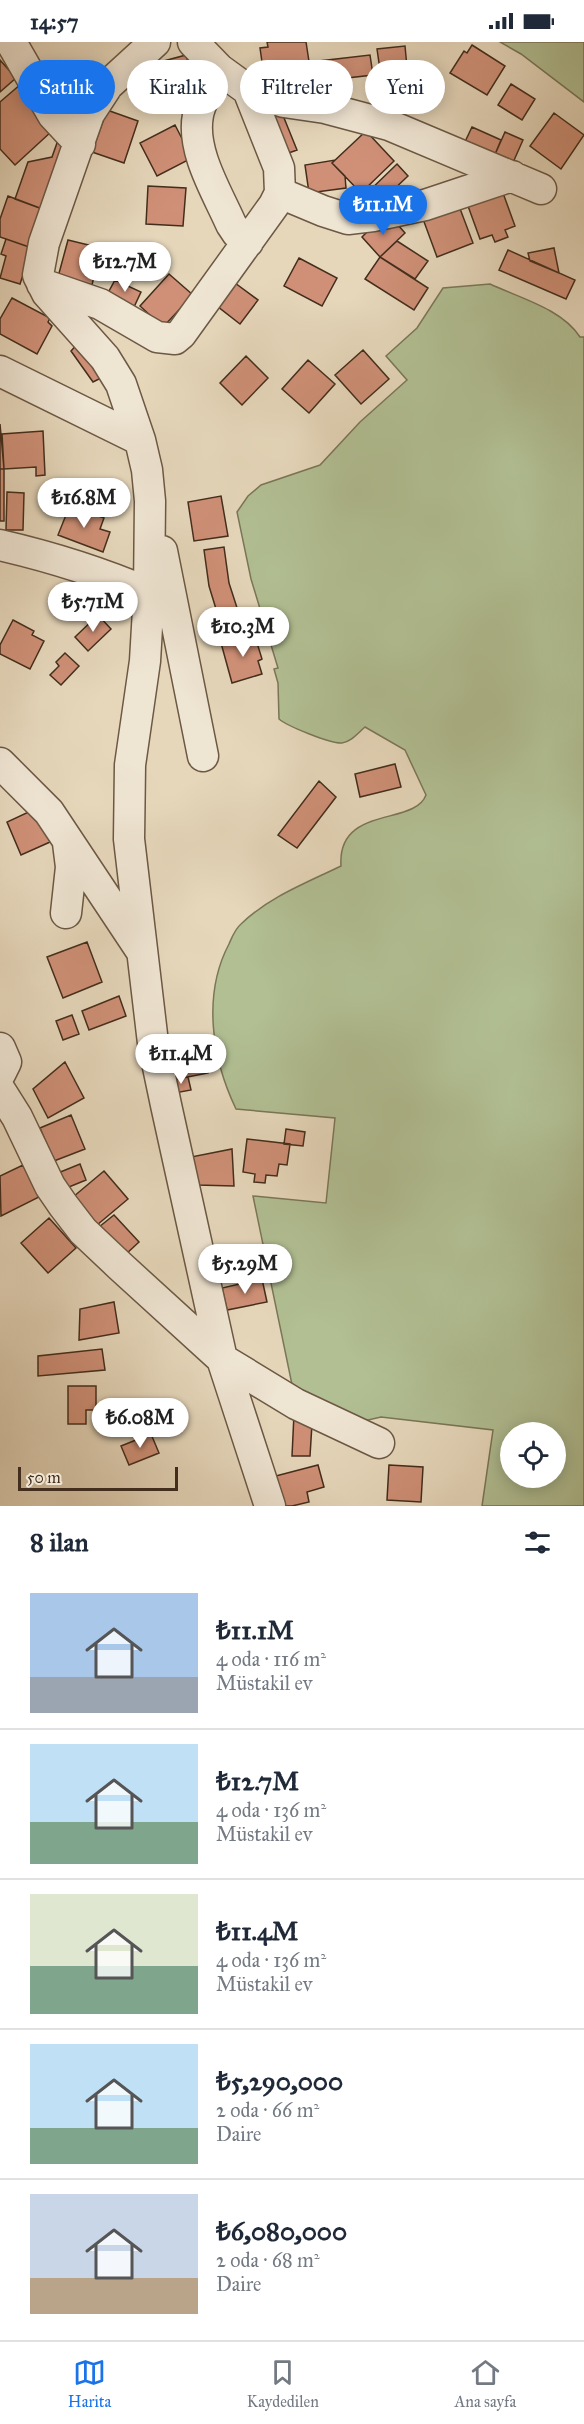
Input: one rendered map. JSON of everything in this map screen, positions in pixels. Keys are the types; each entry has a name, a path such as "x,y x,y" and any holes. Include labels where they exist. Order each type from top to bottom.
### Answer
{"street":[{"path":"11,42 53,115 80,144"},
{"path":"155,42 127,66 99,97 89,114 44,243 38,275 40,283 105,358 121,384 141,440 150,501 204,756"},
{"path":"210,52 240,82"},
{"path":"210,52 196,130 206,166 231,224 237,233 248,242"},
{"path":"40,283 100,304 157,337 175,339 189,325 274,205 280,193 279,168 258,114"},
{"path":"348,114 389,125 541,189"},
{"path":"280,193 348,219 425,205 512,176"},
{"path":"0,370 141,440"},
{"path":"150,501 149,593 145,661 130,765 128,806 129,839 153,1043 222,1359 270,1506"},
{"path":"0,545 54,557 149,593"},
{"path":"0,763 49,812 143,955"},
{"path":"66,913 71,867 68,840"},
{"path":"0,1048 6,1062 0,1074"},
{"path":"0,1090 17,1117 50,1186 83,1231 222,1359 296,1404 379,1443"}],"green space":[{"path":"500,42 584,42 584,102 521,54"},
{"path":"490,284 552,312 572,327 580,337 584,337 584,1506 482,1506 493,1430 381,1417 355,1423 296,1404 253,1196 326,1203 335,1118 236,1109 221,1069 213,1027 215,984 221,964 239,926 276,898 341,866 343,847 351,834 363,825 408,811 419,804 426,795 405,750 365,727 348,741 336,743 309,734 279,719 278,683 274,669 278,668 251,579 237,512 248,496 261,485 320,465 360,422 407,380 386,356 417,328 443,288"}],"building":[{"path":"267,42 306,42 309,60 262,60 260,48 268,47"},
{"path":"472,45 505,66 487,95 450,73 464,51 467,53"},
{"path":"405,46 406,60 379,60 377,49"},
{"path":"186,55 187,60 167,60"},
{"path":"370,55 371,60 365,60 365,76 353,77 353,60 328,60"},
{"path":"0,60 16,78 0,92"},
{"path":"511,84 535,99 522,120 498,105"},
{"path":"18,87 18,114 38,114 52,131 15,165 0,149 0,102"},
{"path":"115,113 138,121 124,163 92,152 106,114"},
{"path":"554,113 584,135 561,169 530,146"},
{"path":"66,114 76,114 73,119"},
{"path":"266,114 282,114 297,150 283,155"},
{"path":"175,125 192,158 157,176 140,143"},
{"path":"472,127 501,140 493,159 463,146"},
{"path":"366,131 394,161 361,193 332,163"},
{"path":"505,132 523,140 511,167 493,159"},
{"path":"57,143 67,146 45,210 15,199 28,162 52,157"},
{"path":"335,160 332,163 345,176 346,188 309,193 305,165"},
{"path":"397,164 408,176 374,208 364,196"},
{"path":"148,186 186,188 183,226 146,224"},
{"path":"503,193 515,226 505,230 508,237 495,242 492,235 480,239 468,206"},
{"path":"8,196 45,210 32,248 0,237 0,219"},
{"path":"459,206 473,243 437,257 423,219"},
{"path":"391,217 405,233 380,257 362,237 376,223"},
{"path":"6,239 32,248 20,284 0,278 6,256 1,254"},
{"path":"68,240 101,248 92,285 58,277"},
{"path":"397,241 428,261 415,279 380,257"},
{"path":"554,248 559,273 530,261 528,253"},
{"path":"508,250 575,280 566,299 499,270"},
{"path":"380,257 428,288 414,310 365,279"},
{"path":"299,258 337,278 322,306 284,286"},
{"path":"169,274 193,295 163,327 140,306"},
{"path":"115,280 141,292 134,307 108,293"},
{"path":"235,283 258,300 240,324 217,306"},
{"path":"12,298 50,318 48,322 52,326 37,354 0,334 0,319"},
{"path":"80,341 105,376 93,382 71,351"},
{"path":"363,350 389,379 361,404 335,375"},
{"path":"246,356 268,378 242,405 220,383"},
{"path":"308,360 335,384 309,413 282,389"},
{"path":"0,424 4,469 0,469"},
{"path":"43,431 45,475 36,476 36,467 4,469 2,434"},
{"path":"0,469 4,469 4,521 0,521"},
{"path":"7,492 24,493 23,530 6,530"},
{"path":"221,496 228,536 194,541 188,502"},
{"path":"70,505 104,518 100,529 110,532 103,552 58,535"},
{"path":"224,547 229,583 240,617 220,622 209,586 204,550"},
{"path":"98,615 111,629 88,651 75,637"},
{"path":"13,620 34,631 32,635 44,641 30,669 0,654 0,645"},
{"path":"254,633 262,659 258,661 262,674 232,683 221,643"},
{"path":"65,653 79,666 61,685 50,675 59,666 56,662"},
{"path":"395,764 401,787 360,797 355,774"},
{"path":"319,781 336,797 297,848 278,835"},
{"path":"35,809 50,842 21,855 7,822"},
{"path":"87,942 102,982 63,998 47,957"},
{"path":"119,996 126,1016 89,1030 82,1011"},
{"path":"72,1015 79,1034 63,1040 56,1021"},
{"path":"202,1041 208,1073 172,1080 166,1048"},
{"path":"65,1062 84,1098 48,1118 33,1089"},
{"path":"188,1077 191,1090 175,1093 172,1080"},
{"path":"71,1115 85,1149 54,1161 40,1128"},
{"path":"286,1129 305,1132 303,1146 284,1144"},
{"path":"247,1139 290,1144 287,1165 279,1164 277,1176 266,1175 265,1183 254,1182 255,1174 243,1172"},
{"path":"232,1149 234,1186 197,1185 191,1157"},
{"path":"80,1164 86,1180 64,1189 58,1173"},
{"path":"23,1165 39,1197 1,1216 0,1176"},
{"path":"104,1171 128,1199 97,1225 73,1197"},
{"path":"114,1215 139,1242 125,1255 99,1227"},
{"path":"49,1218 76,1248 48,1273 21,1243"},
{"path":"262,1279 267,1302 227,1310 222,1288"},
{"path":"114,1302 119,1333 79,1340 80,1309"},
{"path":"102,1349 105,1370 38,1376 38,1356"},
{"path":"68,1386 96,1386 96,1410 86,1410 86,1424 68,1424"},
{"path":"294,1414 312,1424 310,1456 292,1456"},
{"path":"151,1434 159,1453 129,1465 121,1446"},
{"path":"318,1465 324,1487 307,1492 309,1502 292,1506 276,1506 268,1478"},
{"path":"389,1465 423,1467 421,1502 387,1500"}]}
